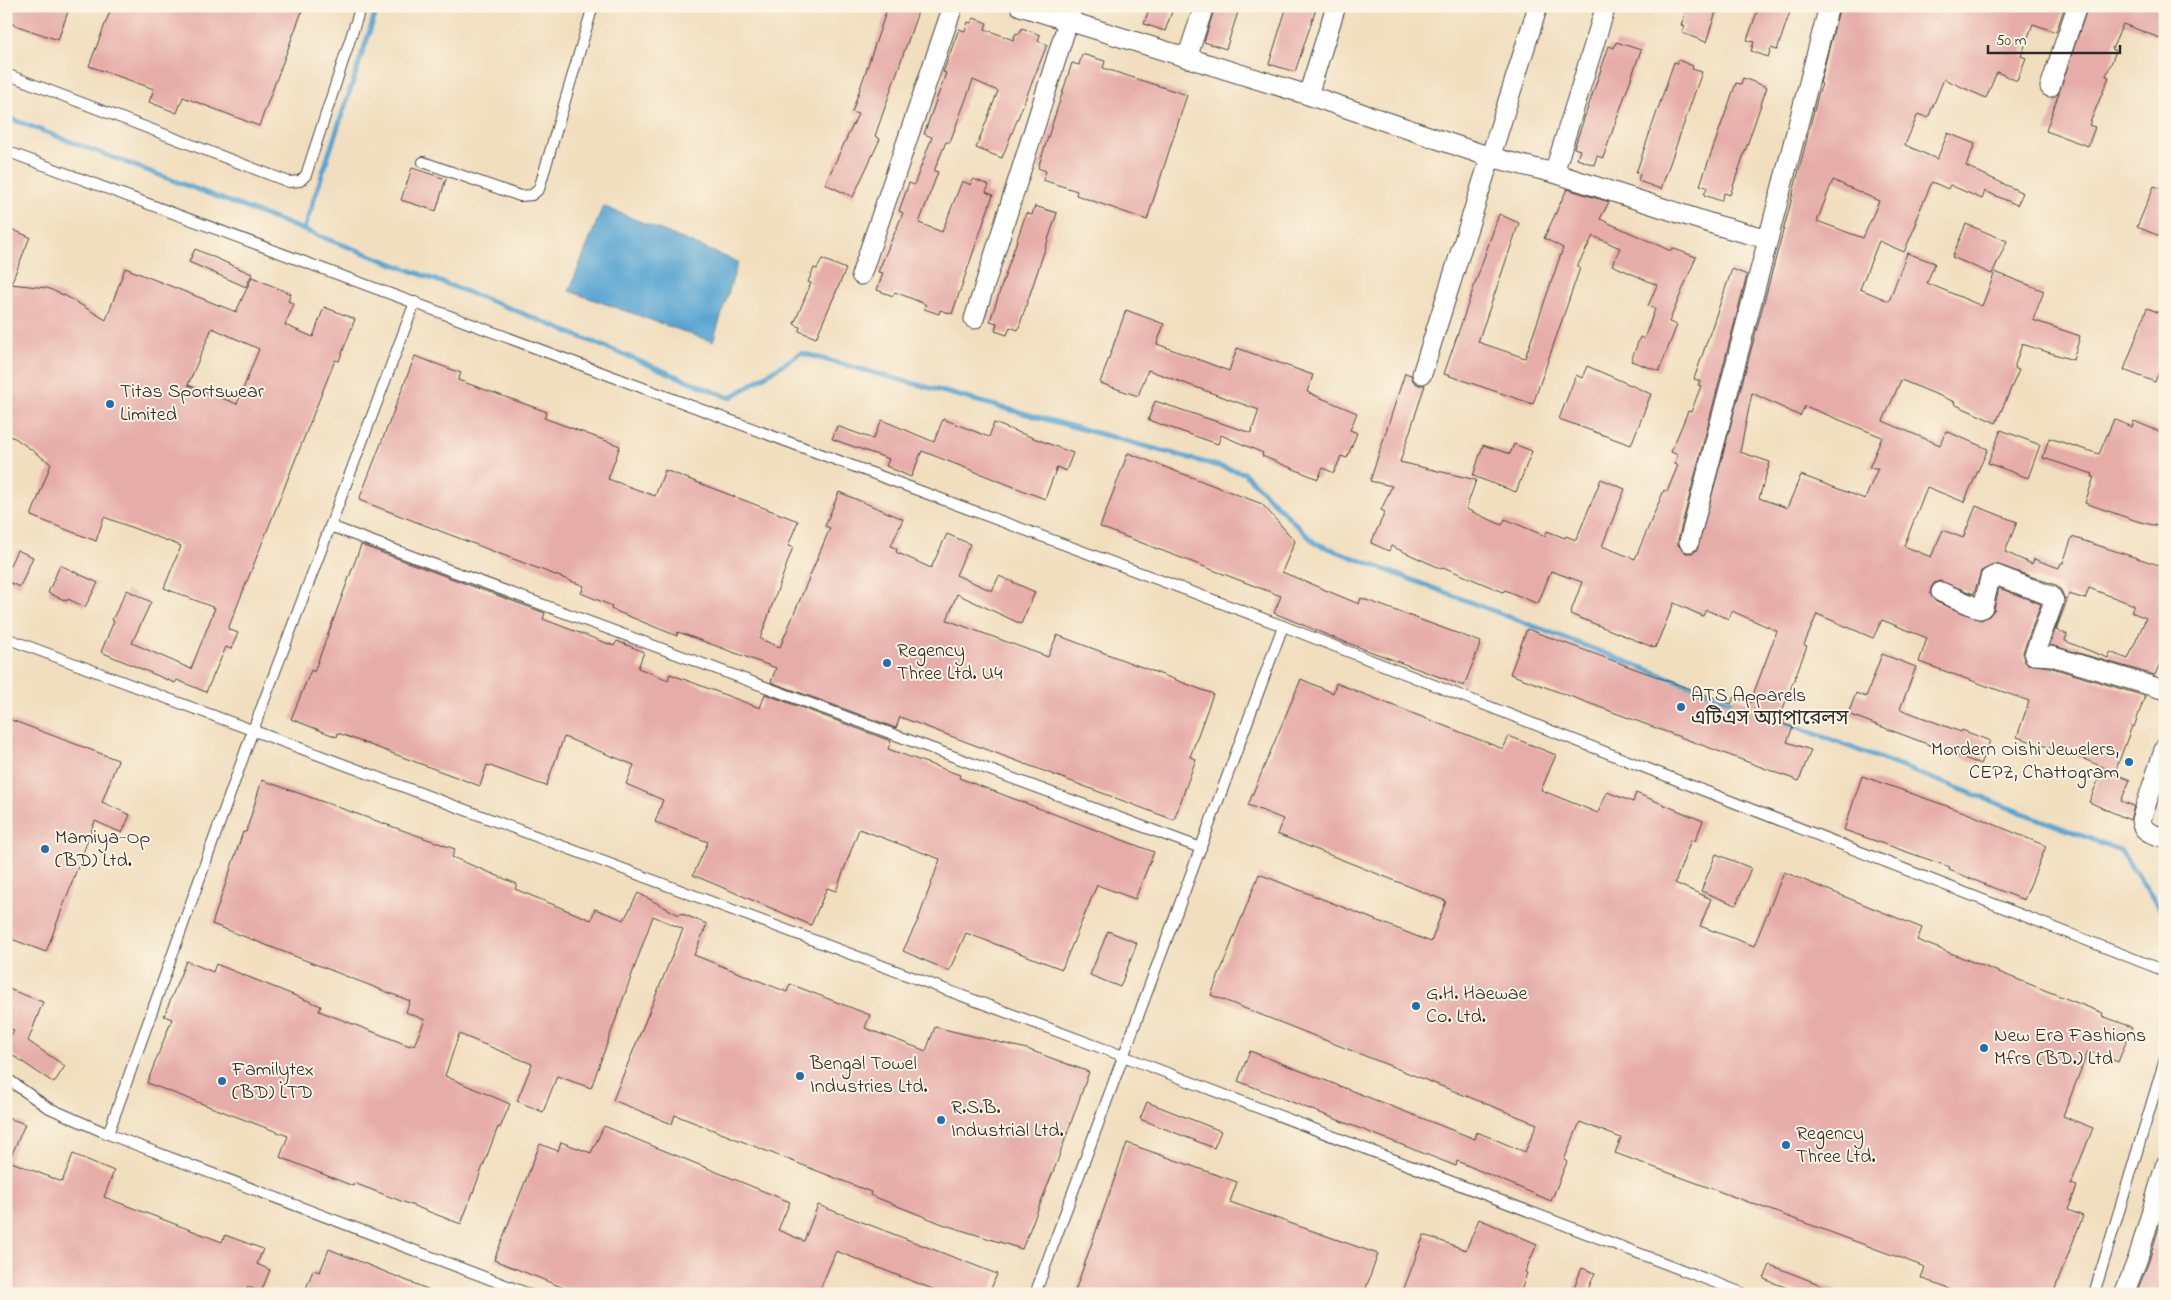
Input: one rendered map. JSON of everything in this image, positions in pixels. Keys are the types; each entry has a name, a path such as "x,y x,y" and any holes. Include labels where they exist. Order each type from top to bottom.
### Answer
{"street":[{"path":"861,275 953,6"},
{"path":"1020,6 1071,14 1187,58 1308,95 1490,157 1554,173 1716,225 1768,239"},
{"path":"1187,58 1204,6"},
{"path":"1308,95 1336,6"},
{"path":"1422,374 1538,6"},
{"path":"1554,173 1606,6"},
{"path":"1690,542 1828,6"},
{"path":"2050,87 2077,6"},
{"path":"974,319 1071,14"},
{"path":"1941,592 1980,609 1983,607 1990,578 1996,575 2051,596 2054,601 2034,655 2051,656 2165,690"},
{"path":"2165,747 2141,820 2146,831 2165,838"},
{"path":"2124,1294 2138,1258 2165,1166"}],"lane":[{"path":"6,74 290,182 300,181 306,175 361,6"},
{"path":"423,162 520,196 532,195 539,189 593,6"},
{"path":"6,151 1283,626 2165,971"},
{"path":"108,1134 253,730 415,302"},
{"path":"330,526 1201,848"},
{"path":"1036,1294 1283,626"},
{"path":"6,638 1123,1056 1745,1294"},
{"path":"2094,1294 2165,1059"},
{"path":"6,1078 47,1107 108,1134 529,1294"}],"water":[{"path":"603,206 738,262 713,342 569,291"}],"building":[{"path":"6,6 70,6 58,40 6,22"},
{"path":"112,6 304,6 259,126 183,97 177,113 149,102 154,89 89,66"},
{"path":"888,6 920,6 875,136 880,139 853,197 825,184 858,114 852,112"},
{"path":"1150,6 1174,6 1165,31 1144,24"},
{"path":"1215,6 1240,6 1226,49 1204,42"},
{"path":"1287,6 1317,6 1295,72 1269,64"},
{"path":"1688,6 1718,6 1706,42 1682,33 1685,27 1681,25"},
{"path":"1759,6 1792,6 1777,50 1771,48 1768,57 1751,51 1754,42 1747,40"},
{"path":"1840,6 2008,6 2018,10 2020,6 2065,6 2056,32 2033,24 2021,56 2026,58 2017,81 1997,72 1986,98 1944,79 1928,118 1918,114 1905,145 1937,159 1948,133 1975,144 1966,166 2023,193 2017,205 1985,191 1982,199 1950,185 1948,189 1932,182 1904,252 1879,241 1860,289 1889,301 1907,253 1935,263 1927,283 1982,306 1995,272 2044,291 2033,320 2080,336 2073,360 2022,344 2014,368 2019,370 1996,423 1954,404 1955,402 1901,380 1883,421 1940,445 1946,431 1988,449 1964,502 1927,487 1904,546 1931,557 1943,530 1963,538 1976,506 2017,522 2005,552 2032,564 2034,559 2059,568 2061,563 2063,563 2072,537 2165,567 2165,650 2155,675 2050,645 2065,600 2061,590 2055,585 1996,564 1981,571 1974,594 1940,581 1934,583 1931,588 1930,594 1936,602 1981,620 1989,616 1994,610 1999,588 2041,604 2023,652 2024,661 2028,664 2049,667 2145,696 2115,772 2079,757 2017,737 2029,701 1919,662 1927,638 1882,620 1873,638 1817,614 1804,645 1807,646 1781,714 1786,716 1783,724 1793,727 1787,742 1811,750 1799,781 1510,674 1527,629 1731,704 1734,697 1750,703 1777,631 1732,611 1729,619 1706,610 1703,616 1674,603 1655,648 1570,614 1582,582 1551,571 1538,604 1505,590 1503,592 1443,567 1442,569 1391,546 1389,551 1371,543 1385,512 1381,510 1392,486 1370,481 1405,373 1411,375 1413,381 1418,385 1425,385 1400,462 1476,480 1466,509 1502,525 1505,519 1545,536 1547,531 1576,540 1601,479 1625,489 1602,546 1635,559 1664,490 1667,492 1678,465 1674,464 1678,455 1671,452 1688,411 1691,412 1701,386 1698,385 1700,381 1694,379 1732,269 1747,275 1678,540 1678,545 1686,553 1692,553 1697,550 1822,84 1820,83","holes":["1833,180 1879,201 1863,238 1817,221","1752,393 1800,416 1805,406 1882,437 1869,468 1878,468 1865,499 1801,475 1787,508 1759,498 1770,462 1740,452","2089,588 2134,605 2131,612 2146,618 2128,659 2110,652 2108,658 2065,641 2067,634 2056,630 2069,594 2085,599"]},
{"path":"2088,6 2165,6 2165,40 2123,24 2112,49 2116,51 2106,76 2109,77 2089,125 2095,127 2088,146 2046,131"},
{"path":"974,18 987,23 985,29 1013,40 1016,33 1019,34 1022,28 1040,35 1038,41 1047,45 1002,158 976,148 998,91 973,80 950,142 946,142 934,171 938,172 919,223 942,232 962,181 971,185 973,179 989,185 986,192 993,195 952,314 940,310 939,314 924,309 926,305 920,302 895,292 893,296 877,290 883,273 878,272 903,213 899,211 909,183 914,185 932,137 924,134 946,73 943,72 959,29 965,31 968,22 971,23"},
{"path":"1616,42 1641,50 1603,158 1597,156 1594,165 1577,159 1580,150 1574,148 1609,46 1614,48"},
{"path":"1082,54 1105,61 1103,68 1187,95 1147,220 1076,195 1077,191 1043,180 1046,171 1038,168 1072,63 1079,65"},
{"path":"1678,60 1693,66 1692,69 1702,72 1661,189 1638,181 1640,174 1636,173 1674,62 1677,63"},
{"path":"1743,78 1767,87 1730,195 1724,193 1721,201 1704,195 1707,187 1700,185 1736,83 1741,84"},
{"path":"412,168 446,179 436,211 401,200"},
{"path":"2154,186 2165,190 2165,238 2137,227"},
{"path":"1567,189 1609,202 1600,219 1671,251 1672,248 1696,257 1669,322 1677,325 1659,371 1631,361 1640,337 1644,339 1655,309 1648,306 1657,285 1612,265 1620,248 1593,236 1577,267 1580,268 1533,404 1444,374 1499,214 1519,223 1478,342 1525,358 1563,248 1544,238"},
{"path":"1035,206 1057,213 1018,330 1010,327 1007,335 995,331 997,323 990,321 1026,213 1032,215"},
{"path":"1966,224 2007,241 1992,274 1952,257"},
{"path":"6,227 30,237 11,284 47,288 66,296 106,320 125,268 236,312 252,277 291,294 288,301 294,304 285,325 313,337 324,307 355,319 339,361 335,360 228,629 238,633 231,649 226,647 206,692 177,680 175,683 101,652 114,621 112,620 127,590 151,602 132,643 191,669 215,608 164,588 181,546 104,517 96,541 31,516 51,464 15,438 6,435","holes":["212,328 259,349 237,404 188,385"]},
{"path":"195,249 252,274 246,287 189,262"},
{"path":"822,259 846,269 816,338 799,331 800,327 794,324 811,283 808,282 814,268 817,269"},
{"path":"2147,308 2165,315 2165,356 2155,382 2124,370"},
{"path":"1126,310 1164,324 1157,344 1229,371 1237,348 1313,375 1307,392 1357,413 1350,430 1357,433 1347,458 1341,456 1334,473 1323,468 1318,479 1262,456 1263,453 1221,435 1218,444 1148,420 1155,401 1251,433 1259,410 1148,370 1138,396 1100,383"},
{"path":"415,356 461,373 458,380 547,412 544,418 620,446 608,479 655,496 665,470 798,521 788,546 793,547 760,639 780,647 830,528 825,526 839,492 903,519 891,546 897,549 896,552 931,568 947,534 970,544 956,575 992,591 999,576 1035,592 1021,624 957,594 947,620 1048,657 1057,635 1213,694 1190,757 1196,759 1174,820 900,717 896,728 771,682 776,668 678,632 677,636 611,609 612,606 581,593 584,586 359,500"},
{"path":"1587,366 1651,394 1631,445 1559,419 1576,375 1582,378"},
{"path":"943,419 989,437 994,423 1073,453 1066,471 1057,467 1045,499 922,451 911,477 886,466 889,459 832,439 837,426 873,439 882,420 934,442"},
{"path":"2114,419 2132,427 2134,421 2165,434 2165,528 2137,521 2085,503 2094,477 2092,477 2093,474 2043,458 2049,438 2099,454"},
{"path":"2001,430 2040,445 2028,478 1988,463"},
{"path":"1514,444 1532,451 1516,492 1473,476 1483,445 1510,454"},
{"path":"1128,453 1262,504 1295,541 1282,572 1359,604 1361,598 1481,642 1464,686 1337,639 1274,613 1281,596 1100,527"},
{"path":"361,545 545,613 543,619 614,646 617,641 644,652 638,668 668,680 670,674 760,708 765,694 891,741 888,749 960,775 959,778 1154,852 1135,899 1097,885 1062,969 966,933 949,971 903,951 918,920 940,859 859,829 836,891 827,888 811,925 693,875 708,842 655,822 663,800 626,784 634,765 564,737 546,786 487,765 480,786 338,733 337,737 291,719 311,670 314,672"},
{"path":"17,550 33,557 20,587 6,581 6,574"},
{"path":"60,565 98,583 85,607 48,593"},
{"path":"1882,654 1916,667 1900,709 1990,741 1980,764 1848,714 1856,693 1866,697"},
{"path":"1301,679 1333,693 1336,683 1503,749 1509,736 1556,755 1541,790 1598,813 1607,792 1633,802 1636,793 1703,821 1695,841 1691,840 1675,883 1711,899 1700,926 1754,946 1784,872 1922,928 1917,940 2103,1013 2102,1016 2132,1027 2118,1062 2088,1051 2063,1116 2093,1128 2071,1184 2077,1186 2068,1210 2083,1216 2053,1294 1961,1294 1921,1278 1925,1267 1615,1153 1621,1138 1580,1122 1564,1160 1567,1162 1551,1201 1457,1161 1456,1166 1238,1081 1250,1051 1475,1139 1477,1132 1525,1152 1537,1124 1211,995 1259,874 1431,942 1446,901 1277,834 1283,819 1248,805"},
{"name":"Mamiya-Op (BD) Ltd.","path":"6,718 118,760 102,802 130,815 122,833 95,821 46,952 6,937"},
{"path":"2103,769 2130,780 2121,801 2134,806 2130,820 2089,802"},
{"path":"1862,776 1967,813 2046,846 2024,900 1949,870 1950,867 1844,830"},
{"path":"262,780 455,849 452,857 517,884 515,889 591,920 595,909 624,920 638,893 679,915 680,913 707,924 694,955 787,992 790,984 870,1015 865,1028 926,1051 935,1027 1027,1049 1089,1072 1057,1162 1022,1249 945,1225 870,1195 871,1192 675,1115 672,1124 613,1100 683,929 653,916 591,1088 557,1076 543,1112 517,1101 532,1064 459,1034 445,1076 510,1104 500,1128 498,1127 461,1224 354,1183 353,1186 280,1157 288,1136 147,1083 172,1019 164,1016 186,961 213,972 216,964 321,1006 319,1011 410,1046 411,1044 414,1045 425,1020 406,1012 410,1001 212,924 243,832 246,832"},
{"path":"1716,854 1751,868 1736,905 1701,891"},
{"path":"1108,931 1137,943 1120,987 1090,975"},
{"path":"6,988 43,1002 28,1041 65,1066 54,1083 6,1051 6,1043 14,1030 6,1027"},
{"path":"1147,1102 1221,1131 1214,1148 1140,1119"},
{"path":"6,1117 25,1124 9,1161 62,1182 73,1154 114,1171 104,1197 222,1242 225,1235 263,1249 257,1264 270,1270 261,1292 248,1287 246,1294 6,1294"},
{"path":"604,1126 790,1202 778,1230 804,1241 818,1205 997,1274 989,1294 945,1294 836,1251 818,1294 579,1294 494,1260 540,1144 558,1151 561,1142 591,1153"},
{"path":"1127,1143 1237,1182 1230,1202 1378,1254 1364,1294 1074,1294"},
{"path":"2165,1207 2165,1294 2136,1294 2149,1261"},
{"path":"1479,1219 1537,1244 1525,1272 1527,1273 1520,1294 1402,1294 1424,1235 1466,1250"},
{"path":"329,1249 437,1293 304,1294 313,1270 320,1272"},
{"path":"1770,1265 1842,1294 1803,1294 1764,1279"},
{"path":"1582,1268 1595,1273 1586,1294 1571,1294"}],"waterway":[{"path":"304,229 378,6"},
{"path":"6,117 512,309 730,398 801,353 1244,473 1315,543 1738,704"},
{"path":"1779,720 2120,850 2165,916"}],"place":[{"name":"Titas Sportswear Limited","path":"110,404"},
{"name":"Regency Three Ltd. U4","path":"887,663"},
{"name":"ATS Apparels এটিএস অ্যাপারেলস","path":"1681,707"},
{"name":"Mordern Oishi Jewelers, CEPZ, Chattogram","path":"2129,762"},
{"name":"Mamiya-Op (BD) Ltd.","path":"45,849"},
{"name":"G.H. Haewae Co. Ltd.","path":"1416,1006"},
{"name":"New Era Fashions Mfrs (BD.) Ltd","path":"1984,1048"},
{"name":"Bengal Towel Industries Ltd.","path":"800,1076"},
{"name":"Familytex (BD) LTD","path":"222,1081"},
{"name":"R.S.B. Industrial Ltd.","path":"941,1120"},
{"name":"Regency Three Ltd.","path":"1786,1145"}]}
